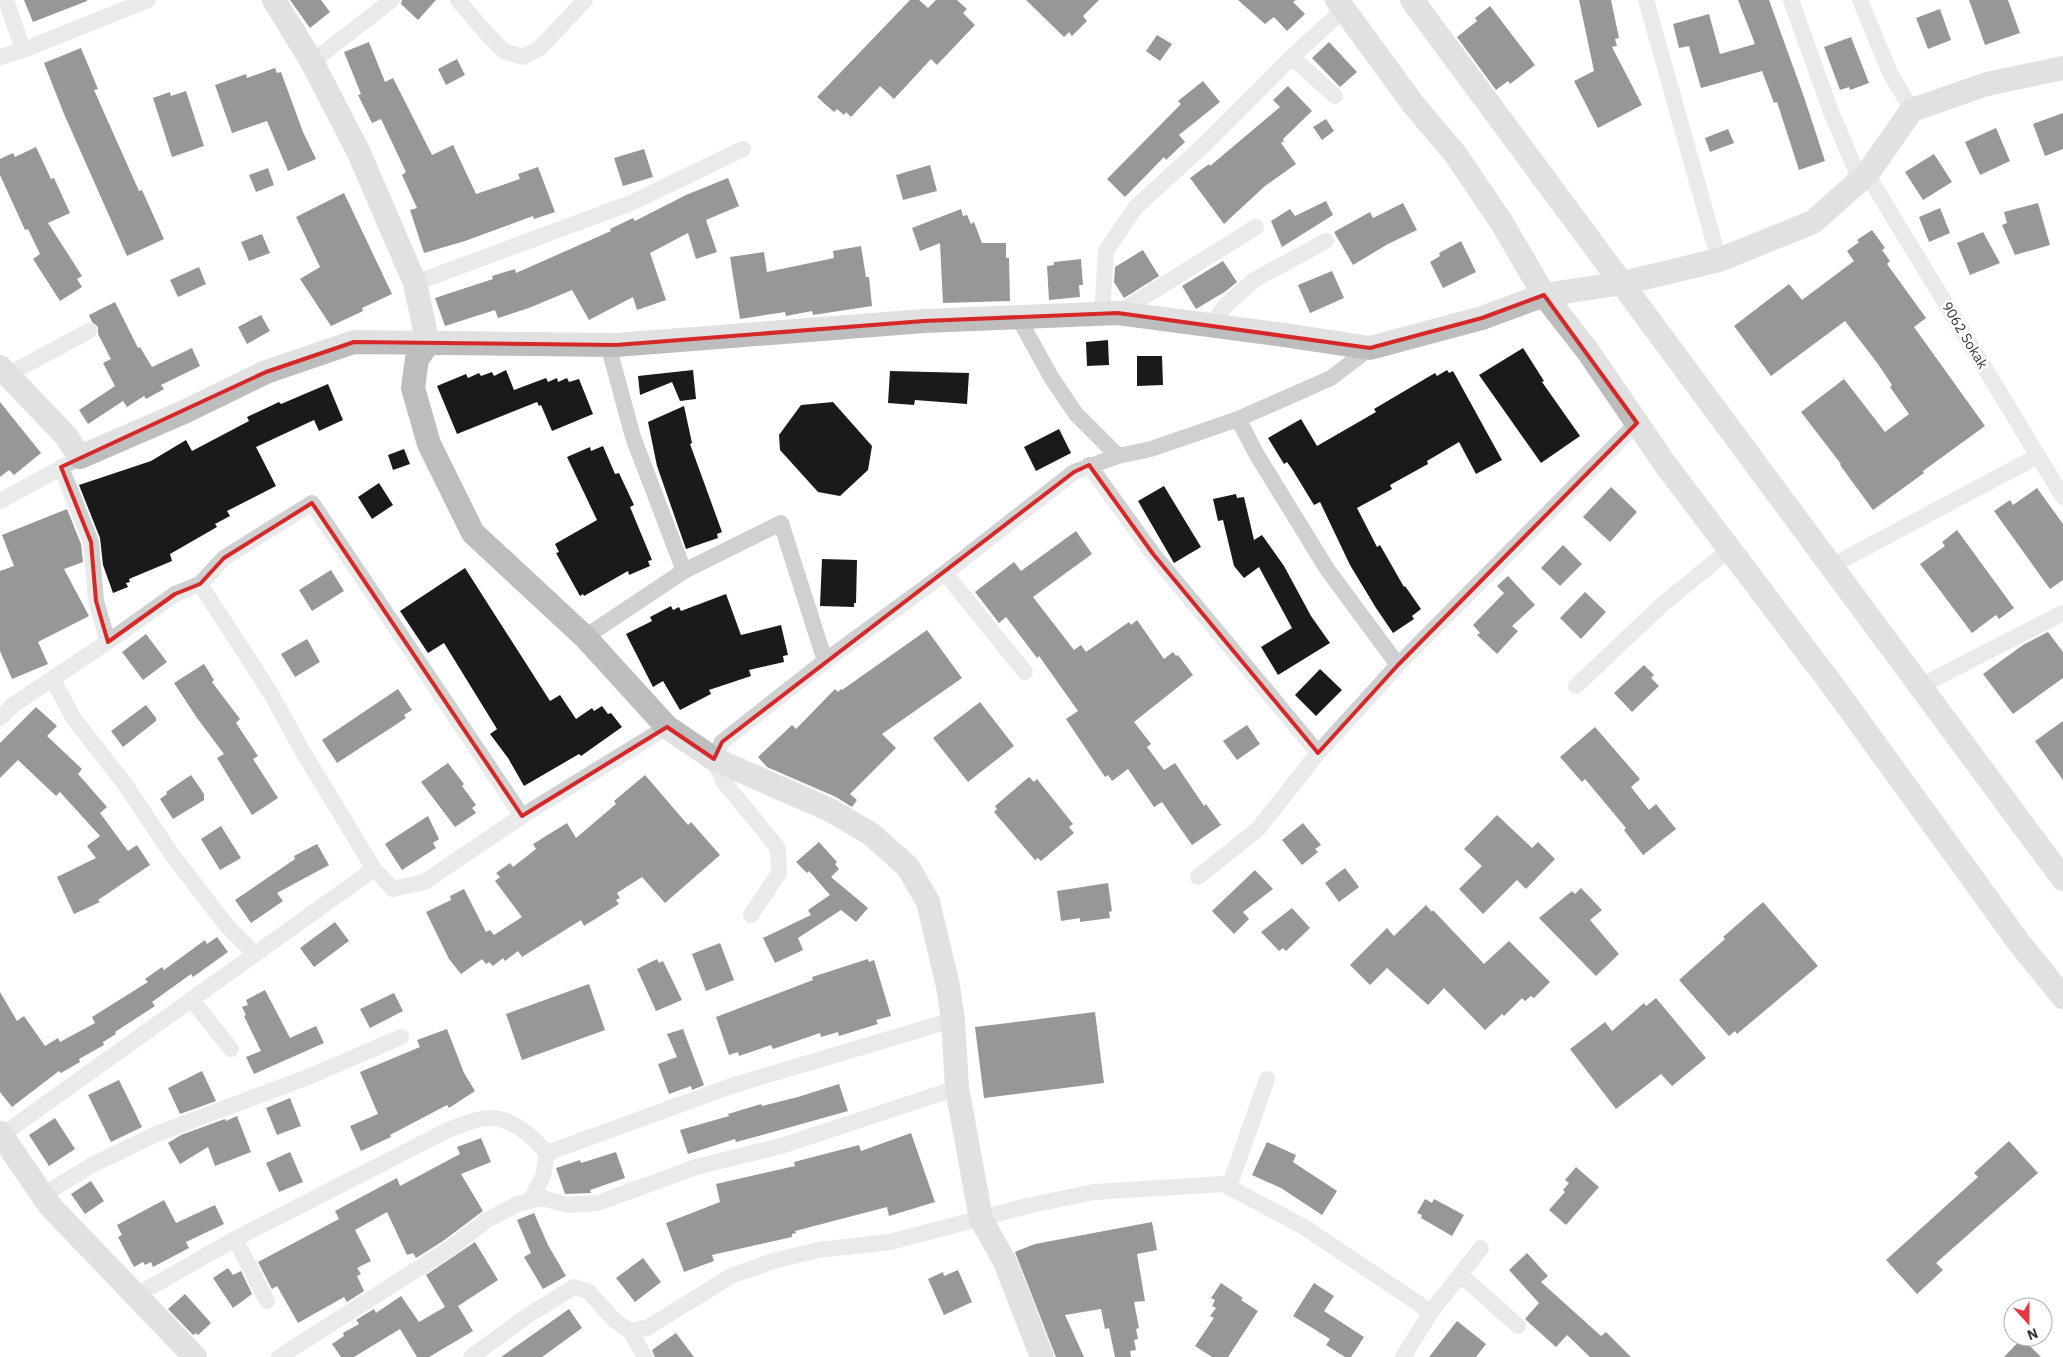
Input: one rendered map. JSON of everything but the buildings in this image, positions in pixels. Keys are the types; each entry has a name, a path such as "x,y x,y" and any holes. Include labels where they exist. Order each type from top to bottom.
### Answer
{"street":[{"path":"6,0 23,50"},
{"path":"0,58 148,0"},
{"path":"274,0 312,62 359,153 415,283 428,344 417,359 413,388 429,444 473,533 585,637 667,727 714,760 830,810 871,834 908,867 928,902 948,986 953,1020 958,1088 981,1219 1005,1262 1042,1357"},
{"path":"312,62 392,0"},
{"path":"458,0 504,51 523,57 540,48 585,0"},
{"path":"1412,0 2063,879"},
{"path":"1646,0 1719,260"},
{"name":"9062 Sokak","path":"1792,0 1831,112 1863,177 2063,496"},
{"path":"1860,0 1890,73 1912,110"},
{"path":"1110,313 1106,251 1135,208 1206,143 1341,5 1413,104 1456,155 1502,224 1544,295 1587,350 1729,550 1833,686 2020,944 2063,997"},
{"path":"1292,57 1335,96"},
{"path":"751,915 779,873 778,848 723,781 714,760 722,742 825,661 945,573 1074,472 1089,465 1151,449 1238,419 1331,378 1370,348 1482,318 1544,295 1623,283 1719,260 1813,222 1863,177 1912,110 1987,84 2063,68"},
{"path":"415,283 631,203 743,149"},
{"path":"1110,313 1256,227"},
{"path":"1211,325 1225,306 1254,280 1326,241"},
{"path":"0,501 71,462 184,412 266,372 354,342 608,345 806,329 1110,313 1211,325 1370,348"},
{"path":"1018,317 1051,377 1076,414 1118,456"},
{"path":"89,330 4,371 66,436 91,542 96,601 108,642"},
{"path":"608,345 633,437 684,571"},
{"path":"1238,419 1257,455 1327,569 1398,665"},
{"path":"1198,877 1258,829 1318,753 1398,665 1637,423"},
{"path":"1831,566 2038,456"},
{"path":"1089,465 1153,554 1318,753"},
{"path":"0,718 13,706 108,642 174,594 200,584 224,558 312,503 522,816"},
{"path":"585,637 684,571 781,523 825,661"},
{"path":"1576,686 1664,603 1729,550"},
{"path":"945,573 1024,672"},
{"path":"200,584 270,692 303,752 374,869 393,889 424,882 522,816 667,727"},
{"path":"1920,686 2063,613"},
{"path":"53,680 74,719 124,783 173,856 227,926 255,954"},
{"path":"195,1357 50,1206 1,1134 374,869"},
{"path":"191,999 231,1049"},
{"path":"547,1153 734,1086 953,1020"},
{"path":"43,1195 92,1165 156,1134 308,1077 401,1037"},
{"path":"1229,1187 1267,1079"},
{"path":"279,1357 449,1249 487,1220 518,1204 543,1198 567,1205 598,1203 696,1167 781,1146 958,1088"},
{"path":"135,1296 235,1239 448,1130 483,1118 498,1119 516,1125 547,1153"},
{"path":"530,1201 542,1176 547,1153"},
{"path":"630,1332 647,1328 731,1276 773,1261 818,1250 890,1242 1094,1192 1223,1184 1304,1227 1431,1312"},
{"path":"235,1239 267,1301"},
{"path":"1403,1357 1431,1312 1481,1248"},
{"path":"1461,1275 1518,1326"},
{"path":"471,1357 527,1316 574,1287 589,1292 614,1320 630,1332 644,1357"}],"highlighted area":[{"path":"1544,295 1637,423 1398,665 1318,753 1153,554 1089,465 1074,472 722,742 714,759 667,727 522,816 312,503 224,558 200,584 175,594 108,642 96,601 91,542 61,467 266,372 354,342 616,345 924,321 1118,313 1370,348 1482,318"}]}
